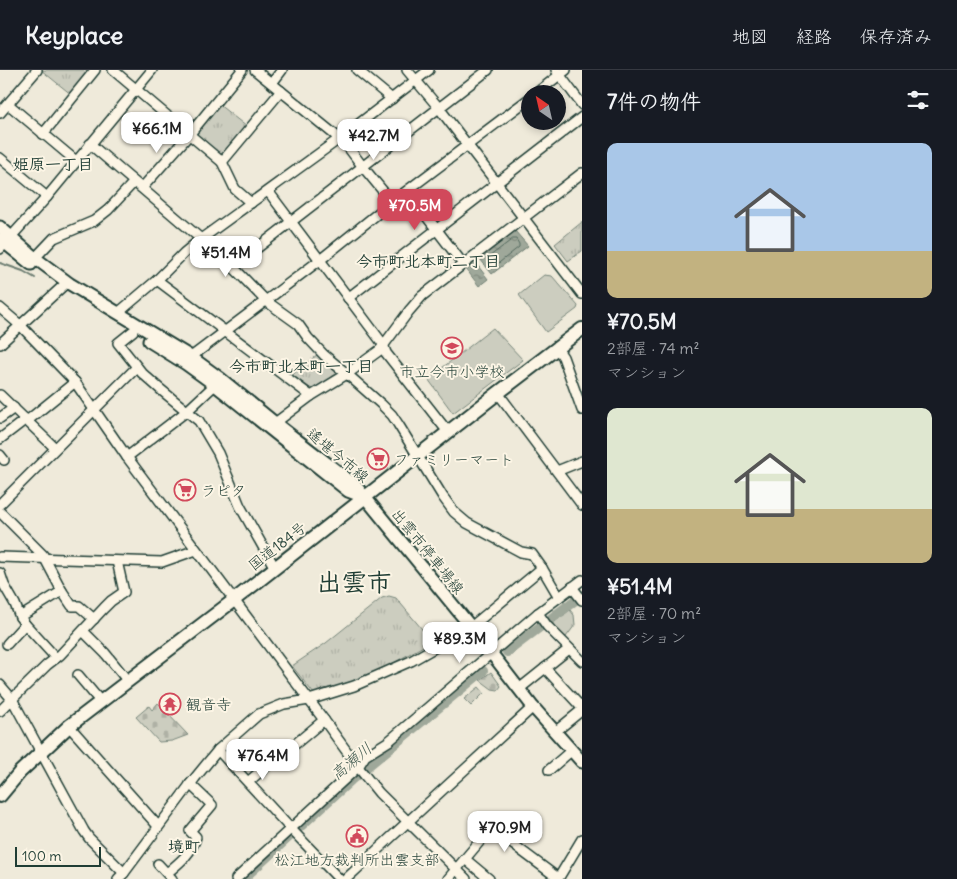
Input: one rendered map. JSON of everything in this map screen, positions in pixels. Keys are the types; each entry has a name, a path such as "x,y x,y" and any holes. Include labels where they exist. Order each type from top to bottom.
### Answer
{"highway":[{"name":"国道184号","path":"0,796 40,751 68,726 582,330"}],"main road":[{"name":"遙堪今市線","path":"0,227 4,242 29,263 133,331 188,360"},
{"name":"遙堪今市線","path":"4,242 35,258 70,284 118,313 188,360 272,426 355,485 365,498"},
{"name":"出雲市停車場線","path":"365,498 471,627 533,707 582,762"}],"street":[{"path":"0,113 36,70"},
{"path":"43,134 95,70"},
{"path":"113,70 222,162 235,189 251,203"},
{"path":"4,242 47,196 152,70"},
{"path":"142,188 189,135 242,70"},
{"path":"255,70 345,143 392,202"},
{"path":"272,83 282,70"},
{"path":"357,70 392,99"},
{"path":"407,70 439,108 582,294"},
{"path":"118,313 201,239 339,139 429,70"},
{"path":"233,267 488,70"},
{"path":"546,85 561,72 582,104"},
{"path":"222,162 281,91"},
{"path":"8,104 76,161"},
{"path":"188,360 521,105"},
{"path":"348,298 582,117"},
{"path":"90,144 233,267 266,301 298,324 324,355 392,415 454,512 467,523 521,552 532,554 559,597"},
{"path":"0,158 47,196"},
{"path":"272,426 311,396 347,374 380,350 422,296 582,173"},
{"path":"35,258 54,238 94,221 108,210 134,182"},
{"path":"268,191 383,344 386,353 448,432"},
{"path":"407,191 463,264"},
{"path":"157,280 311,396"},
{"path":"0,344 63,286"},
{"path":"0,308 20,325 75,382 127,457 358,767 379,792 466,879"},
{"path":"133,331 118,343 142,373 199,420 218,453 240,506 275,568"},
{"path":"557,348 563,357 579,396 582,410"},
{"path":"0,504 137,367"},
{"path":"0,439 75,382"},
{"path":"127,457 187,411 218,382"},
{"path":"498,393 582,505"},
{"path":"0,395 55,448"},
{"path":"0,418 14,408"},
{"path":"557,471 582,461"},
{"path":"0,512 45,557 62,591 72,606 79,606 94,619"},
{"path":"0,557 162,562 196,550"},
{"path":"0,711 56,658 111,601 124,592 117,560"},
{"path":"0,685 12,699 84,831 121,876 218,750 259,714 284,704 309,700 354,686 411,661 471,627 542,568"},
{"path":"0,573 22,620 56,658"},
{"path":"236,879 358,767 365,756 389,741 538,613 582,580"},
{"path":"572,587 582,600"},
{"path":"6,644 22,620 62,591"},
{"path":"538,613 547,626 582,661"},
{"path":"83,631 105,653 127,680"},
{"path":"519,689 569,649"},
{"path":"545,668 582,709 556,732"},
{"path":"78,674 100,701"},
{"path":"346,879 533,707"},
{"path":"248,782 324,720"},
{"path":"68,726 158,826"},
{"path":"218,750 339,879"},
{"path":"550,770 572,750"},
{"path":"158,864 170,876 186,857 195,841 196,837 190,831 212,805 190,784"},
{"path":"448,879 491,828 558,878 582,838"},
{"path":"465,859 489,879"}],"green space":[{"path":"41,70 93,70 72,95"},
{"path":"218,104 247,127 222,157 193,135"},
{"path":"582,222 582,251 568,261 555,244"},
{"path":"544,275 552,276 578,306 577,309 546,332 519,295"},
{"path":"493,328 523,360 453,413 428,379"},
{"path":"318,354 339,372 313,390 292,375"},
{"path":"389,596 396,598 432,641 390,665 343,685 324,689 314,694 292,666 326,643 382,598"},
{"path":"570,610 574,615 575,625 566,637 561,635 551,625"},
{"path":"491,672 501,686 498,690 492,689 480,680"},
{"path":"479,687 484,693 471,706 464,699"},
{"path":"158,703 188,735 172,741 159,742 136,717 149,706 152,710"}],"water":[{"path":"515,231 528,246 492,274 480,259"},
{"path":"475,262 488,279 479,286 466,269"}],"waterway":[{"path":"0,263 23,271 35,278"},
{"name":"高瀬川","path":"507,652 582,595"},
{"name":"高瀬川","path":"243,879 351,780 483,671"}],"place":[{"name":"市立今市小学校","path":"452,348"},
{"name":"ファミリーマート","path":"378,459"},
{"name":"ラピタ","path":"185,490"},
{"name":"観音寺","path":"170,704"},
{"name":"松江地方裁判所出雲支部","path":"357,836"}],"district":[{"name":"姫原一丁目","path":"53,164"},
{"name":"今市町北本町二丁目","path":"428,261"},
{"name":"今市町北本町一丁目","path":"301,366"},
{"name":"出雲市","path":"354,582"},
{"name":"境町","path":"184,846"}]}
